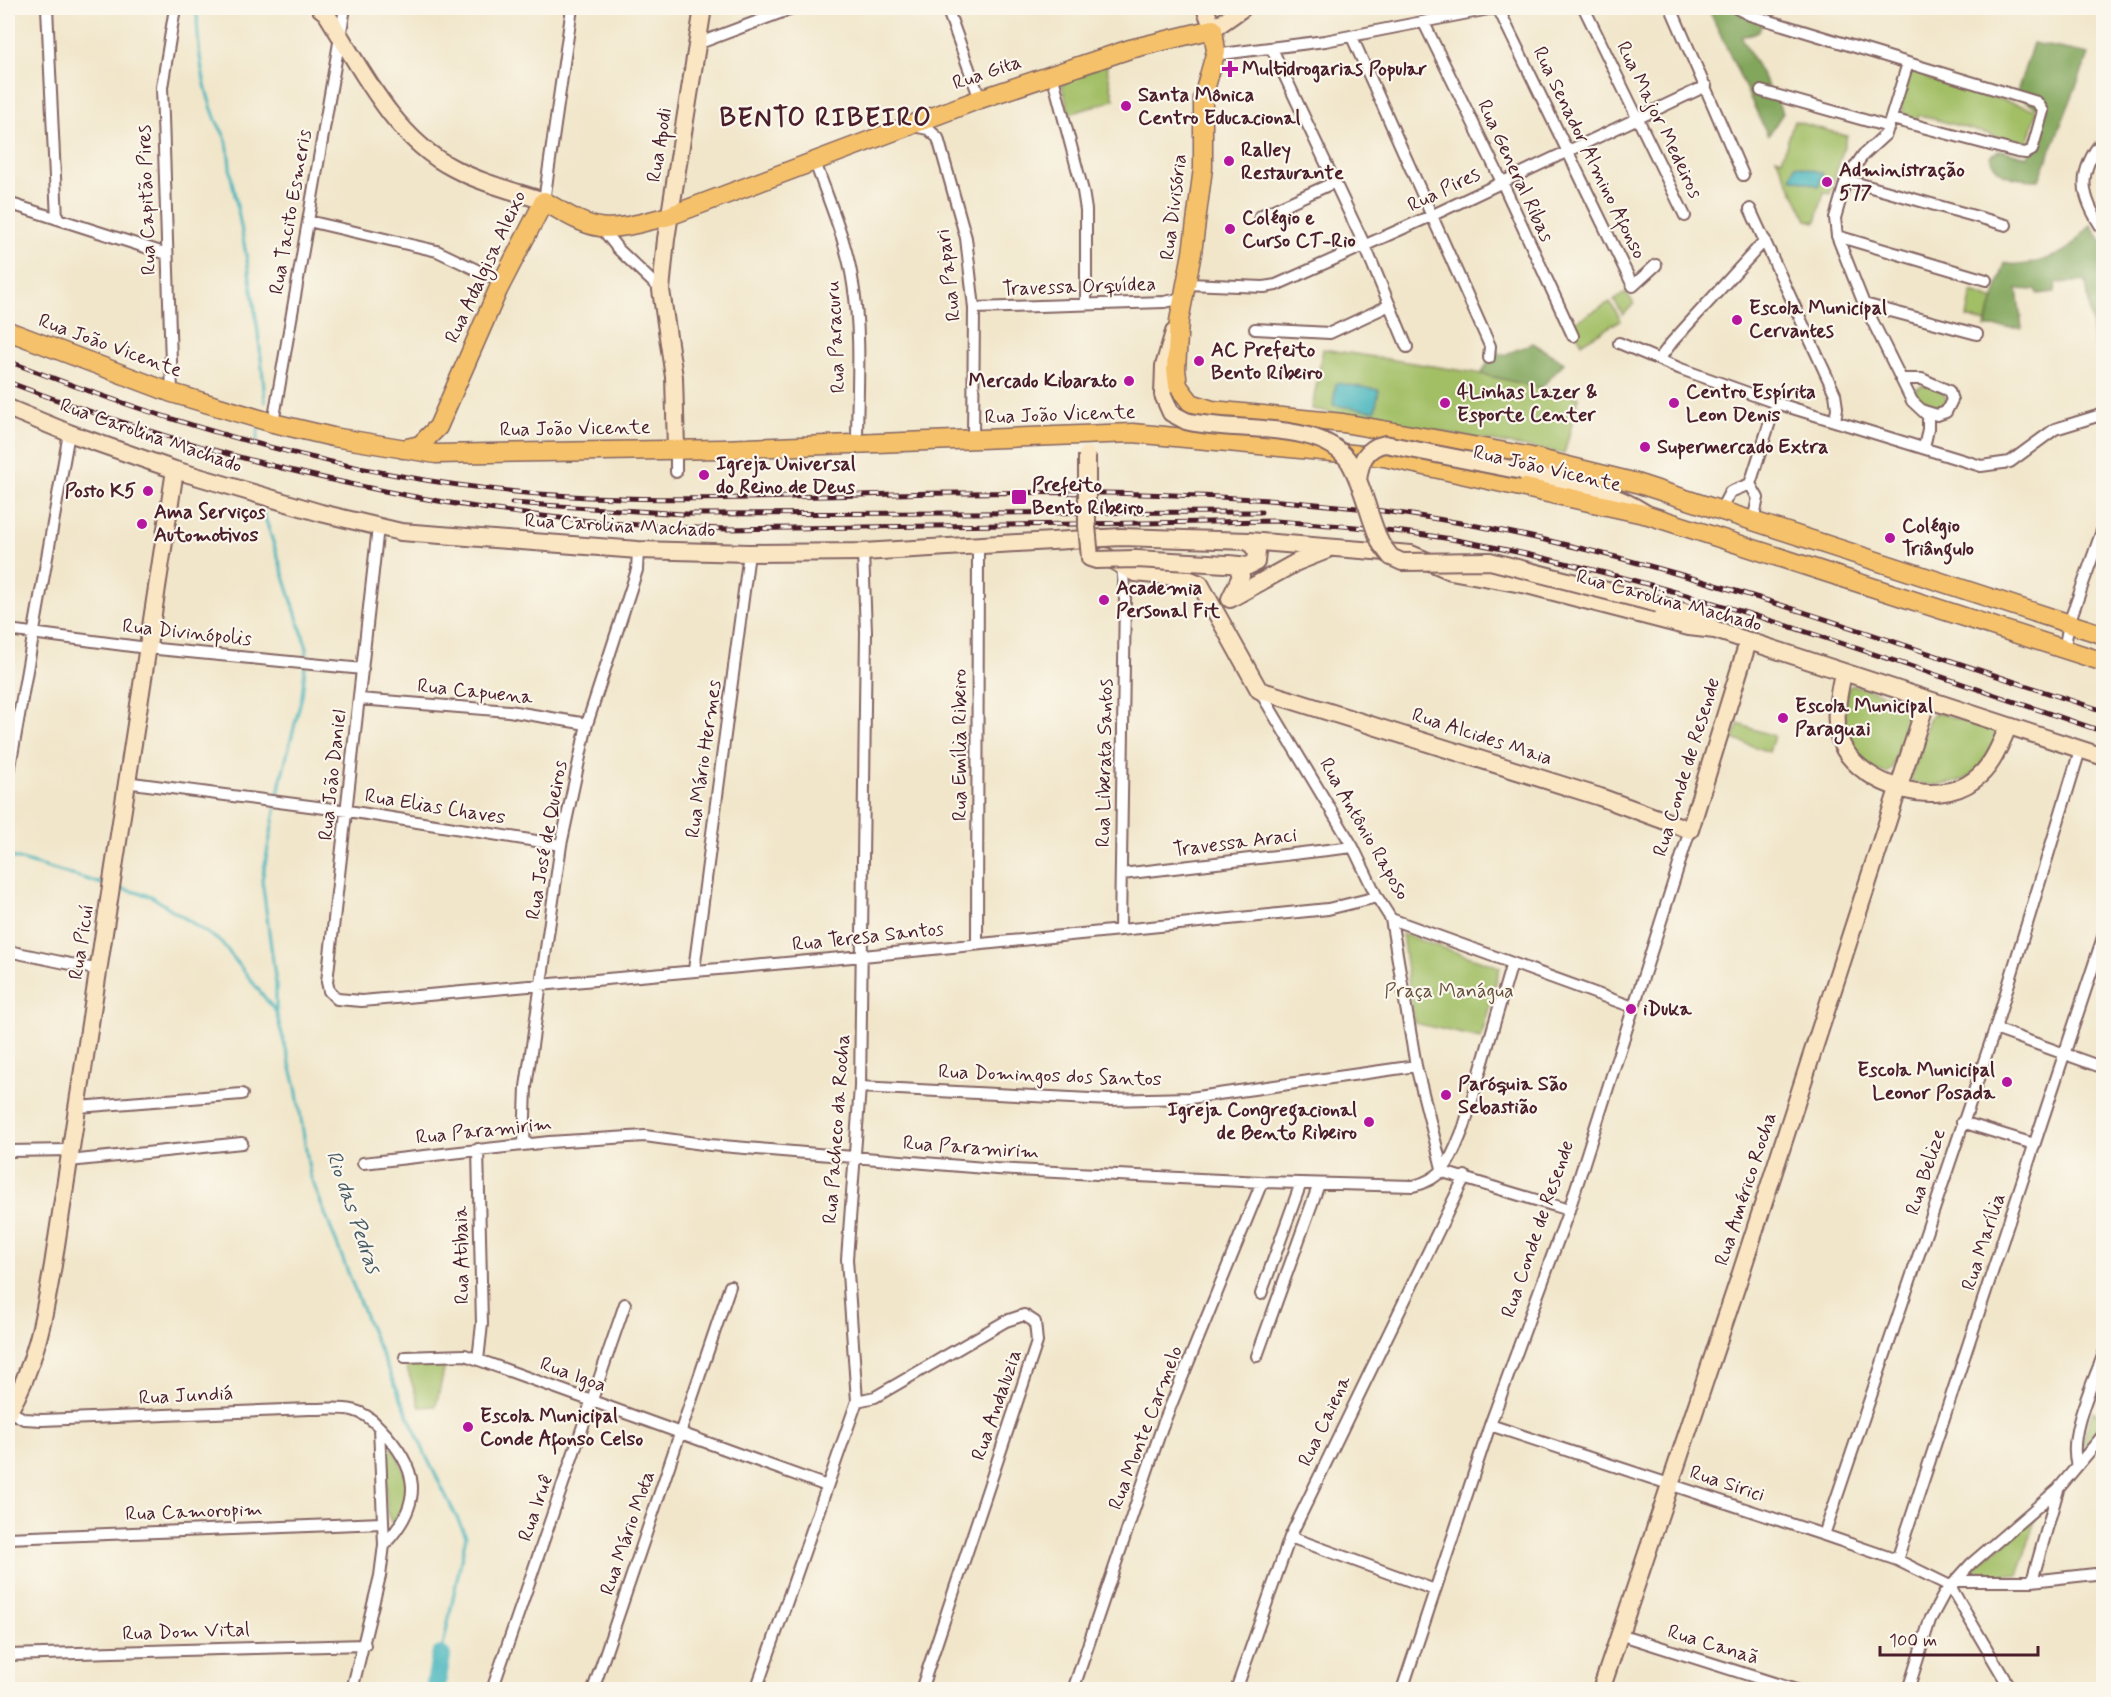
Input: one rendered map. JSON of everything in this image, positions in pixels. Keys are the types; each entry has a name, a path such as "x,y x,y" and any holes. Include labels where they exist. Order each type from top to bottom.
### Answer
{"main road":[{"path":"320,8 393,116 432,155 454,169 544,201 585,224 603,230"},
{"name":"Rua Apodi","path":"676,449 674,377 661,290 669,216 703,8"},
{"path":"1205,8 1213,29 1243,8"},
{"name":"Rua Gita","path":"603,230 622,228 669,216 1052,74 1130,49 1213,29"},
{"name":"Rua Divisória","path":"1172,393 1176,376 1179,321 1186,291 1203,168 1204,89 1214,55 1213,29"},
{"name":"Rua Adalgisa Aleixo","path":"403,449 420,445 438,427 502,282 544,201"},
{"name":"Rua João Vicente","path":"8,331 172,393 273,423 333,437 403,449 451,454 973,441 1133,433 1384,456 1648,515 2103,662"},
{"path":"1172,393 1171,412 1186,421 1304,435 1326,441 1346,458 1359,481 1381,544 1388,555 1398,561 1413,563 1490,561 1694,615 1715,630"},
{"name":"Rua João Vicente","path":"1172,393 1206,409 1343,423 1527,456 1633,482 2103,635"},
{"name":"Rua Carolina Machado","path":"8,408 69,433 175,470 378,527 430,536 638,550 749,553 863,552 1121,537 1249,541 1412,554 1460,573 1527,585 1689,627 1715,630 2103,757"},
{"path":"438,427 440,443 451,454"},
{"path":"1088,435 1088,549 1092,559 1251,565 1257,560 1257,552 1249,541"},
{"path":"1437,467 1430,452 1440,440"},
{"path":"1359,481 1365,455 1372,448 1385,444 1404,445 1599,490 1627,501 1648,515"},
{"name":"Rua Picuí","path":"9,1407 37,1351 78,1107 175,470"},
{"name":"Rua Antônio Raposo","path":"1065,542 1086,547 1142,575 1197,581 1227,629 1259,690"},
{"path":"1230,599 1304,558 1337,549"},
{"path":"1227,629 1226,609 1241,576 1231,565"},
{"name":"Rua Conde de Resende","path":"1690,830 1748,642"},
{"path":"1843,673 1836,718 1843,747 1857,765 1873,776 1898,787 1925,793 1944,792 1959,789 1973,782 1994,757 2008,727"},
{"name":"Rua Alcides Maia","path":"1259,690 1600,797 1690,830"},
{"name":"Rua Américo Rocha","path":"1601,1689 1738,1282 1927,700"}],"street":[{"path":"47,8 57,219"},
{"name":"Rua Capitão Pires","path":"172,393 162,87 175,8"},
{"name":"Rua Tacito Esmeris","path":"273,423 345,8"},
{"name":"Rua Adalgisa Aleixo","path":"544,201 572,8"},
{"path":"697,44 793,8"},
{"path":"947,8 980,99"},
{"path":"1214,55 1352,37 1424,23 1470,10 1496,8"},
{"name":"Rua Senador Almino Afonso","path":"1496,8 1633,286 1656,265"},
{"name":"Rua Major Medeiros","path":"1584,8 1685,216"},
{"path":"1671,8 1743,175"},
{"path":"1736,8 1750,15 2037,102 2043,111 2032,150 2026,153 1761,91"},
{"name":"Rua General Ribas","path":"1424,23 1502,182 1573,336"},
{"path":"1352,37 1490,346 1489,358"},
{"path":"1272,49 1365,246 1407,347"},
{"path":"1908,63 1890,123 1882,139 1863,155 1846,180 1836,208 1837,236 1864,304 1914,403 1928,416 1924,448"},
{"path":"1052,74 1083,191 1086,303"},
{"name":"Rua Pires","path":"1186,291 1270,287 1433,215 1706,86"},
{"name":"Rua Papari","path":"911,125 928,129 938,138 966,238 974,308 973,441"},
{"path":"2103,138 2089,160 2084,176 2087,205 2103,231"},
{"name":"Rua Paracuru","path":"815,162 848,257 854,284 857,444"},
{"path":"1846,180 2006,225"},
{"path":"1260,216 1335,182"},
{"path":"8,202 167,254"},
{"path":"1750,209 1835,394 1837,408 1835,421"},
{"path":"308,221 437,251 502,282"},
{"path":"603,230 618,249 661,290"},
{"path":"1837,236 1986,280"},
{"path":"1660,358 1765,240"},
{"name":"Travessa Orquídea","path":"974,308 1164,302 1186,291"},
{"path":"1864,304 1977,334"},
{"path":"1255,329 1330,333 1390,305"},
{"path":"1619,343 1660,358 1681,369 1776,403 1981,466 2010,462 2055,429 2103,414"},
{"path":"1903,379 1922,379 1947,389 1952,396 1951,406 1928,426"},
{"path":"1753,521 1758,498 1750,484 1776,403"},
{"path":"1924,411 1940,414"},
{"path":"8,778 69,433"},
{"path":"676,449 676,472"},
{"path":"1720,511 1730,492 1750,484"},
{"path":"2064,651 2069,623 2103,525"},
{"name":"Rua João Daniel","path":"362,1000 337,999 329,991 327,982 348,811 378,527"},
{"name":"Rua Emília Ribeiro","path":"977,944 978,546"},
{"name":"Rua José de Queiros","path":"524,1144 526,1087 561,845 587,724 637,570 638,550"},
{"name":"Rua Pacheco da Rocha","path":"756,1689 857,1401 847,1259 860,1087 863,956 866,632 863,552"},
{"name":"Rua Mário Hermes","path":"694,970 749,553"},
{"name":"Rua Liberata Santos","path":"1120,929 1125,597 1122,566"},
{"path":"1125,597 1131,583 1142,575"},
{"name":"Rua Divinópolis","path":"8,630 147,648 363,669"},
{"name":"Rua Antônio Raposo","path":"1259,690 1353,847 1377,897 1391,919 1633,1007"},
{"name":"Rua Capuena","path":"359,699 509,711 587,724"},
{"name":"Rua Belize","path":"1824,1535 1995,1029 2080,750"},
{"name":"Rua Elias Chaves","path":"126,782 265,802 348,811 561,845"},
{"name":"Rua Conde de Resende","path":"1402,1689 1490,1425 1569,1210 1690,830"},
{"name":"Travessa Araci","path":"1122,874 1353,847"},
{"name":"Rua Teresa Santos","path":"362,1000 863,956 1328,909 1377,897"},
{"path":"1391,919 1416,1066 1443,1172"},
{"name":"Rua Marília","path":"1897,1560 2103,934"},
{"path":"8,951 99,970"},
{"path":"1443,1172 1464,1127 1512,963"},
{"path":"1995,1029 2103,1068"},
{"name":"Rua Domingos dos Santos","path":"860,1087 1109,1100 1190,1098 1416,1066"},
{"path":"78,1107 242,1094"},
{"path":"1962,1122 2034,1144"},
{"name":"Rua Paramirim","path":"363,1163 524,1144 645,1136 710,1145 996,1169 1262,1182 1413,1186 1426,1183 1443,1172"},
{"path":"8,1151 70,1155 242,1143"},
{"name":"Rua Atibaia","path":"478,1149 482,1324 478,1360"},
{"path":"1443,1172 1465,1176 1569,1210"},
{"name":"Rua Caiena","path":"1236,1689 1290,1537 1465,1176"},
{"name":"Rua Monte Carmelo","path":"1073,1689 1162,1427 1262,1182"},
{"path":"1261,1294 1301,1183"},
{"path":"1257,1356 1320,1184"},
{"name":"Rua Mário Mota","path":"594,1689 730,1286"},
{"name":"Rua Iruê","path":"492,1689 625,1304"},
{"name":"Rua Andaluzia","path":"857,1401 875,1397 1005,1321 1024,1315 1035,1322 1037,1342 921,1689"},
{"name":"Rua Igoa","path":"405,1357 458,1353 827,1486"},
{"path":"2077,1466 2073,1449 2076,1434 2103,1353"},
{"name":"Rua Jundiá","path":"9,1407 24,1419 42,1420 347,1409 366,1413 379,1427"},
{"name":"Rua Sirici","path":"1490,1425 1824,1535 1897,1560 1953,1583"},
{"path":"352,1689 365,1645 380,1576 384,1545 379,1427"},
{"path":"379,1427 403,1456 412,1486 405,1520 384,1545"},
{"path":"1908,1689 1930,1620 1953,1583 1971,1564 2058,1489 2103,1434"},
{"path":"2032,1581 2058,1489"},
{"name":"Rua Camoropim","path":"8,1538 382,1523"},
{"path":"1290,1537 1435,1590"},
{"path":"1953,1583 2032,1581 2103,1574"},
{"path":"1953,1583 2011,1689"},
{"name":"Rua Canaã","path":"1619,1634 1796,1689"},
{"name":"Rua Dom Vital","path":"8,1655 365,1645"}],"green space":[{"path":"1708,8 1771,8 1758,32 1741,37 1783,113 1768,136"},
{"path":"2033,43 2089,54 2039,180 2016,178 2002,173 1990,156 2001,150 2028,157 2043,111 2016,95"},
{"path":"1106,64 1114,100 1070,114 1062,86 1066,81"},
{"path":"1918,69 1928,72 1927,79 2037,110 2028,145 1919,115 1916,121 1906,118 1900,104 1911,72"},
{"path":"1794,121 1847,136 1830,194 1824,192 1816,222 1807,220 1776,157 1782,159"},
{"path":"2091,225 2103,244 2103,347 2094,346 2086,281 2056,283 2055,292 2038,294 2036,290 2017,289 2022,328 1985,327 2005,263 2020,265 2056,255 2070,247"},
{"path":"1626,292 1634,304 1623,315 1614,300"},
{"path":"1972,292 1994,300 1986,323 1967,317"},
{"path":"1610,302 1621,320 1582,343 1571,324"},
{"path":"1533,343 1564,363 1541,388 1481,374 1494,352 1504,355"},
{"name":"4Linhas Lazer & Esporte Center","path":"1323,349 1477,373 1579,397 1564,454 1312,409"},
{"path":"1923,385 1943,391 1947,401 1942,409 1935,410 1919,404 1914,394 1917,388"},
{"path":"1853,685 1911,704 1911,711 1892,768 1887,773 1877,771 1867,765 1850,743 1845,718 1848,688"},
{"path":"1939,713 1994,730 1996,736 1982,764 1965,779 1942,785 1912,783 1911,777 1929,719 1933,714"},
{"path":"1738,724 1774,736 1769,752 1733,739"},
{"name":"Praça Manágua","path":"1402,934 1500,967 1481,1038 1414,1023"},
{"path":"446,1361 436,1406 420,1407 405,1363"},
{"path":"2093,1411 2103,1416 2103,1422 2078,1452"},
{"path":"387,1448 393,1448 408,1486 406,1503 396,1523 391,1522 387,1512 384,1452"},
{"path":"2036,1517 2018,1576 1970,1571"}],"water":[{"path":"1795,165 1823,173 1819,186 1791,178"},
{"path":"1336,383 1379,390 1375,411 1333,405"}],"waterway":[{"path":"197,8 199,50 204,79 211,107 225,137 248,263 265,402"},
{"path":"257,440 258,430"},
{"path":"263,511 307,648 302,696 281,779 262,880 276,984 276,1010"},
{"name":"Rio das Pedras","path":"8,856 106,885"},
{"name":"Rio das Pedras","path":"115,887 151,896 221,942 276,1012 296,1087 310,1175 369,1326 427,1458 466,1536 441,1656"},
{"name":"Rio das Pedras","path":"435,1690 441,1656"}],"railway":[{"path":"8,361 137,408 268,447 335,463 470,487 539,494 628,498 1010,493 1184,495 1299,502 1453,522 1548,541 1642,564 1828,620 2104,711"},
{"path":"8,382 183,441 271,465 361,486 452,503 543,516 635,525 728,529 1275,521 1385,530 1451,539 1617,576 1699,599 1862,650 2104,732"},
{"path":"512,503 683,514 1261,512"}],"place":[{"name":"Multidrogarias Popular","path":"1230,69"},
{"name":"Santa Mônica Centro Educacional","path":"1126,106"},
{"name":"Ralley Restaurante","path":"1229,161"},
{"name":"Administração 577","path":"1827,182"},
{"name":"Colégio e Curso CT-Rio","path":"1230,229"},
{"name":"Escola Municipal Cervantes","path":"1737,320"},
{"name":"AC Prefeito Bento Ribeiro","path":"1199,361"},
{"name":"Mercado Kibarato","path":"1129,381"},
{"name":"4Linhas Lazer & Esporte Center","path":"1445,403"},
{"name":"Centro Espírita Leon Denis","path":"1674,403"},
{"name":"Supermercado Extra","path":"1645,447"},
{"name":"Igreja Universal do Reino de Deus","path":"704,475"},
{"name":"Posto K5","path":"148,491"},
{"name":"Prefeito Bento Ribeiro","path":"1019,497"},
{"name":"Ama Serviços Automotivos","path":"142,524"},
{"name":"Colégio Triângulo","path":"1890,538"},
{"name":"Academia Personal Fit","path":"1104,600"},
{"name":"Escola Municipal Paraguai","path":"1783,718"},
{"name":"iDuka","path":"1631,1009"},
{"name":"Escola Municipal Leonor Posada","path":"2007,1082"},
{"name":"Paróquia São Sebastião","path":"1446,1095"},
{"name":"Igreja Congregacional de Bento Ribeiro","path":"1369,1122"},
{"name":"Escola Municipal Conde Afonso Celso","path":"468,1427"}],"district":[{"name":"BENTO RIBEIRO","path":"826,119"}]}
